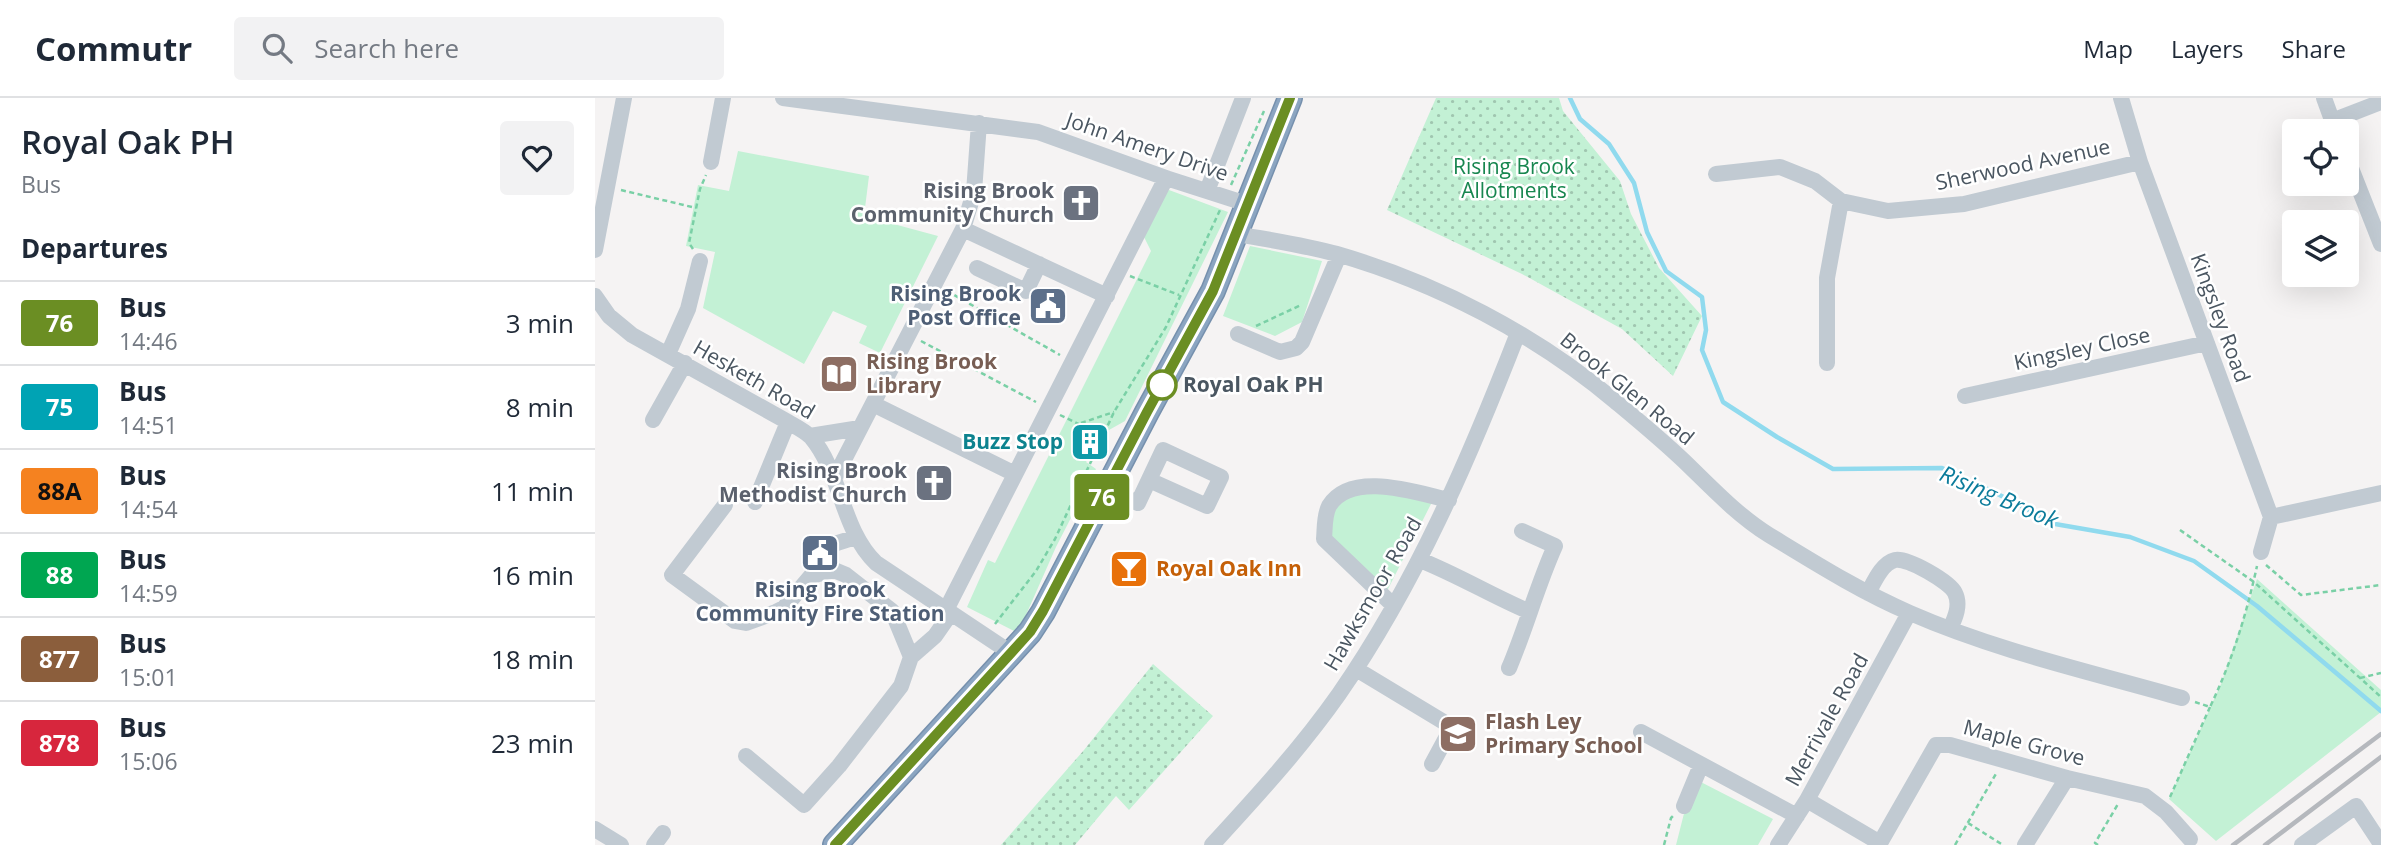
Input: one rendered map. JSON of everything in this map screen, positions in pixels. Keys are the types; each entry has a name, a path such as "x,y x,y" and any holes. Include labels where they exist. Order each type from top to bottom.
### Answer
{"highway":[{"path":"835,845 1030,632 1043,611 1200,318 1237,234 1237,200 1290,98"}],"street":[{"path":"595,250 624,98"},
{"path":"711,162 723,98"},
{"name":"John Amery Drive","path":"783,98 1038,132 1166,178 1237,200"},
{"path":"1207,191 1243,98"},
{"name":"Kingsley Road","path":"2122,98 2140,162 2271,517"},
{"path":"2324,98 2332,119"},
{"path":"2348,119 2381,102"},
{"path":"834,480 963,229 974,192 979,123"},
{"name":"Sherwood Avenue","path":"1716,174 1780,167 1815,181 1841,201 1888,211 1964,204 2140,162"},
{"path":"745,756 804,805 868,730 901,686 911,657 935,636 949,612 1015,474 1166,178"},
{"path":"2359,189 2381,244"},
{"path":"1826,363 1827,278 1841,201"},
{"path":"963,229 1107,296"},
{"name":"Brook Glen Road","path":"1237,234 1339,255 1383,269 1442,293 1518,333 1576,371 1613,400 1682,459 1726,502 1766,533 1868,593 1909,613 2005,648 2182,698"},
{"path":"1238,334 1280,352 1288,351 1302,342 1339,255"},
{"path":"668,354 688,309 700,261"},
{"path":"977,268 1026,291 1039,264"},
{"name":"Hesketh Road","path":"597,302 632,335 810,436 834,480 863,550 876,563 1011,653"},
{"name":"Hawksmoor Road","path":"1212,845 1285,765 1356,669 1394,606 1449,500 1518,333"},
{"name":"Kingsley Close","path":"1965,396 2207,343"},
{"path":"653,420 685,363"},
{"path":"873,404 1015,474"},
{"path":"755,502 788,422"},
{"path":"810,436 860,428"},
{"path":"1106,490 1138,503 1149,480"},
{"path":"1394,606 1324,539 1329,507 1339,495 1354,488 1374,486 1449,500"},
{"path":"2260,556 2271,517 2381,493"},
{"path":"725,505 672,575 734,621 746,623 784,608 811,576 834,570 855,581 892,611 911,657"},
{"path":"1509,668 1537,596 1541,577 1555,546 1522,531"},
{"path":"828,546 856,537"},
{"path":"1420,560 1450,572 1526,620"},
{"path":"1868,593 1885,565 1894,560 1906,561 1947,583 1956,593 1958,611 1950,629"},
{"name":"Merrivale Road","path":"1778,845 1807,800 1909,613"},
{"path":"1356,669 1452,727 1432,764"},
{"path":"1641,732 1797,816"},
{"name":"Maple Grove","path":"1807,800 1882,844 1936,745 1950,745 2067,778 2145,796 2166,812 2190,838"},
{"path":"1684,806 1701,765"},
{"path":"2025,845 2067,778"},
{"path":"2302,845 2356,806 2381,844"},
{"path":"595,829 621,845"}],"path":[{"path":"985,636 1042,560 1114,412 1166,327 1179,295 1237,200 1264,110"},
{"path":"700,261 689,243 700,189 711,162"},
{"path":"607,187 696,208"},
{"path":"1120,272 1179,295"},
{"path":"935,284 1072,361"},
{"path":"1238,334 1323,295"},
{"path":"909,335 1102,436"},
{"path":"1079,424 1114,412"},
{"path":"2180,530 2254,582 2381,697"},
{"path":"2166,812 2169,799 2210,707 2246,616 2260,556"},
{"path":"2260,556 2301,595 2381,584"},
{"path":"2360,678 2381,673"},
{"path":"2182,698 2210,707"},
{"path":"1955,845 2004,760"},
{"path":"2095,844 2126,791"},
{"path":"1664,845 1671,818 1684,806"},
{"path":"1968,823 2003,845"}],"green space":[{"name":"Rising Brook Allotments","path":"1436,98 1559,98 1563,111 1620,181 1631,214 1659,268 1702,316 1673,376 1622,329 1522,274 1387,210"},
{"path":"738,151 869,176 864,216 938,236 880,353 859,343 867,326 833,311 804,364 703,308 715,252 686,246 698,185 729,191"},
{"path":"1169,190 1228,212 1125,421 1109,430 1086,462 1096,469 1056,547 1018,633 967,607 988,560 995,563 1151,251 1144,237 1164,193"},
{"path":"1250,246 1322,261 1302,322 1275,336 1223,316"},
{"path":"1372,490 1432,502 1387,591 1339,550 1330,529 1332,510 1340,500 1352,494"},
{"path":"2257,579 2381,690 2381,712 2216,841 2169,799 2221,684"},
{"path":"1153,664 1213,716 1129,810 1116,796 1075,845 1001,845 1084,750"},
{"path":"1693,778 1773,819 1758,845 1676,845"}],"waterway":[{"name":"Rising Brook","path":"1570,98 1580,119 1609,144 1634,183 1647,232 1666,271 1702,297 1706,330 1702,350 1723,402 1833,469 1942,468 2055,524 2130,537 2194,561 2257,606 2381,711"}],"railway":[{"path":"2233,845 2381,734"},
{"path":"2265,845 2381,757"}],"bus line":[{"name":"76","path":"835,845 1030,632 1043,611 1147,412 1200,318 1237,234 1290,98"}],"place":[{"name":"Rising Brook Community Church","path":"1081,203"},
{"name":"Rising Brook Post Office","path":"1048,306"},
{"name":"Rising Brook Library","path":"839,374"},
{"name":"Royal Oak PH","path":"1162,385"},
{"name":"Buzz Stop","path":"1090,442"},
{"name":"Rising Brook Methodist Church","path":"934,483"},
{"name":"Rising Brook Community Fire Station","path":"820,553"},
{"name":"Royal Oak Inn","path":"1129,569"},
{"name":"Flash Ley Primary School","path":"1458,734"}]}
